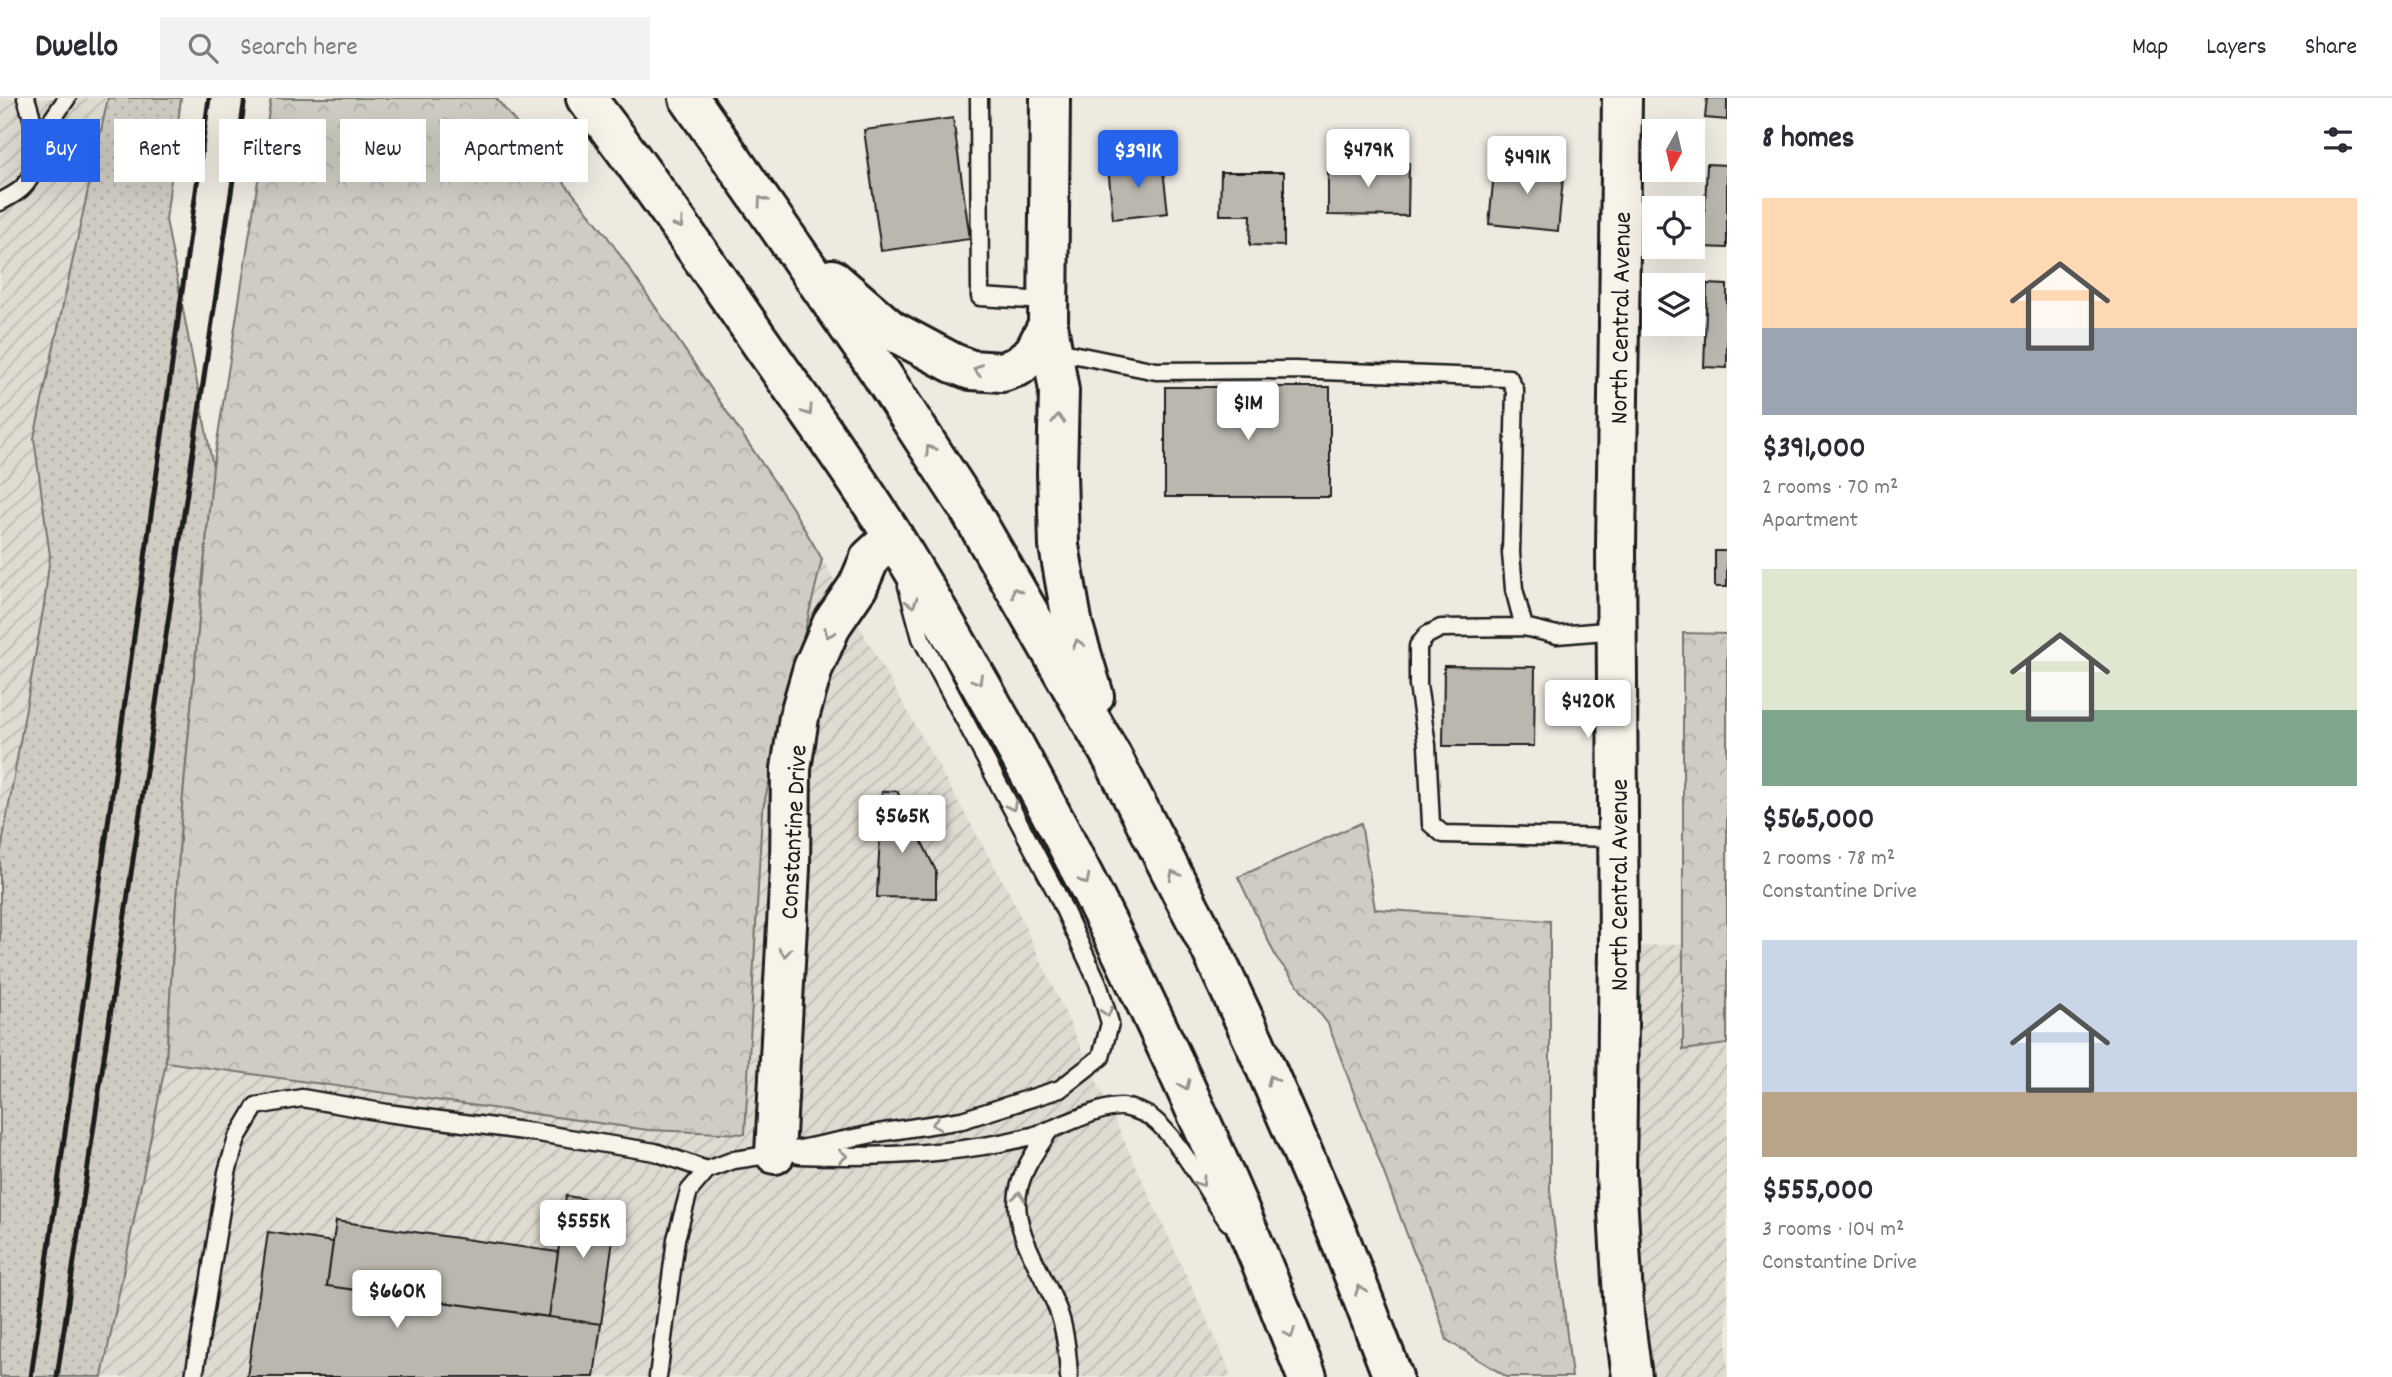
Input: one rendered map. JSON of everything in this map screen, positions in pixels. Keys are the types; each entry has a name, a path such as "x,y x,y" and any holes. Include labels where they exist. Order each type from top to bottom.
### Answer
{"main road":[{"path":"586,98 641,168 893,537 1000,719 1111,931 1190,1098 1273,1288 1307,1377"},
{"path":"689,98 880,372 968,507 1112,757 1209,945 1254,1041 1338,1234 1393,1377"},
{"path":"1050,98 1050,325 1059,391 1059,546 1073,626 1112,757"},
{"name":"North Central Avenue","path":"1622,98 1616,1176 1623,1315 1632,1377"},
{"path":"792,244 891,330 971,370 1002,372 1019,366 1034,352 1050,325"},
{"name":"Constantine Drive","path":"775,1154 790,868 790,769 799,716 813,668 832,624 858,586 870,558 893,537"},
{"path":"1378,1337 1405,1377"}],"lane":[{"path":"26,98 32,119"},
{"path":"52,119 67,98"},
{"path":"979,98 980,297 1156,371 1295,370 1509,378 1515,390 1511,553 1514,589 1524,627"},
{"path":"0,202 23,187 26,182"},
{"path":"658,1377 677,1239 688,1191 708,1170 734,1160 962,1120 1060,1089 1101,1057 1110,1023 1098,983 1056,892 921,638 893,537"},
{"path":"1617,630 1557,635 1524,627 1441,628 1427,635 1418,646 1418,685 1427,745 1431,824 1443,834 1618,838"},
{"path":"194,1377 227,1172 237,1138 256,1107 302,1098 655,1152 708,1170"},
{"path":"775,1154 844,1157 997,1145 1049,1131 1091,1113 1125,1106 1152,1118 1173,1141 1273,1288"},
{"path":"1049,1131 1028,1162 1017,1194 1018,1217 1059,1314 1068,1357 1069,1377"}],"shaded area":[{"path":"0,98 108,98 100,135 100,119 21,119 21,182 90,182 34,438 50,556 44,605 0,856"},
{"path":"822,559 1010,894 1231,1377 102,1377 166,1062 648,1130 744,1134 762,812"},
{"path":"1727,940 1727,1377 1632,1377 1619,948"}],"green space":[{"path":"108,98 181,98 178,119 114,119 114,182 171,182 166,220 213,467 182,807 166,1062 102,1377 0,1377 0,856 44,605 50,556 34,438 90,182 100,182 100,135"},
{"path":"271,98 496,98 513,119 440,119 440,182 564,182 605,233 791,506 822,559 762,812 745,1134 648,1130 166,1062 182,807 213,467 258,182 326,182 326,119 268,119"},
{"path":"1683,633 1727,634 1727,1044 1683,1050"},
{"path":"1361,823 1375,909 1550,921 1550,1190 1572,1377 1507,1377 1447,1340 1427,1279 1414,1253 1328,1024 1276,957 1238,877"}],"building":[{"path":"1707,98 1727,98 1727,120 1705,118"},
{"path":"953,118 970,239 881,251 864,130"},
{"path":"1162,161 1168,213 1113,219 1108,166"},
{"path":"1328,162 1409,163 1408,216 1328,215"},
{"path":"1495,162 1564,168 1558,231 1489,224"},
{"path":"1707,164 1727,165 1727,248 1705,247"},
{"path":"1221,172 1284,172 1284,246 1250,245 1251,215 1220,215"},
{"path":"1707,284 1727,285 1727,368 1704,367"},
{"path":"1165,387 1330,387 1330,497 1165,497"},
{"path":"1715,551 1727,551 1727,587 1715,587"},
{"path":"1444,666 1535,667 1534,746 1443,746"},
{"path":"897,791 936,871 936,898 877,897 882,792"},
{"path":"566,1196 618,1204 601,1324 549,1317"},
{"path":"336,1221 558,1252 549,1317 327,1286"},
{"path":"268,1232 333,1242 327,1286 601,1324 594,1377 247,1377"}],"railway":[{"path":"31,1377 209,98"},
{"path":"57,1377 245,98"}]}
